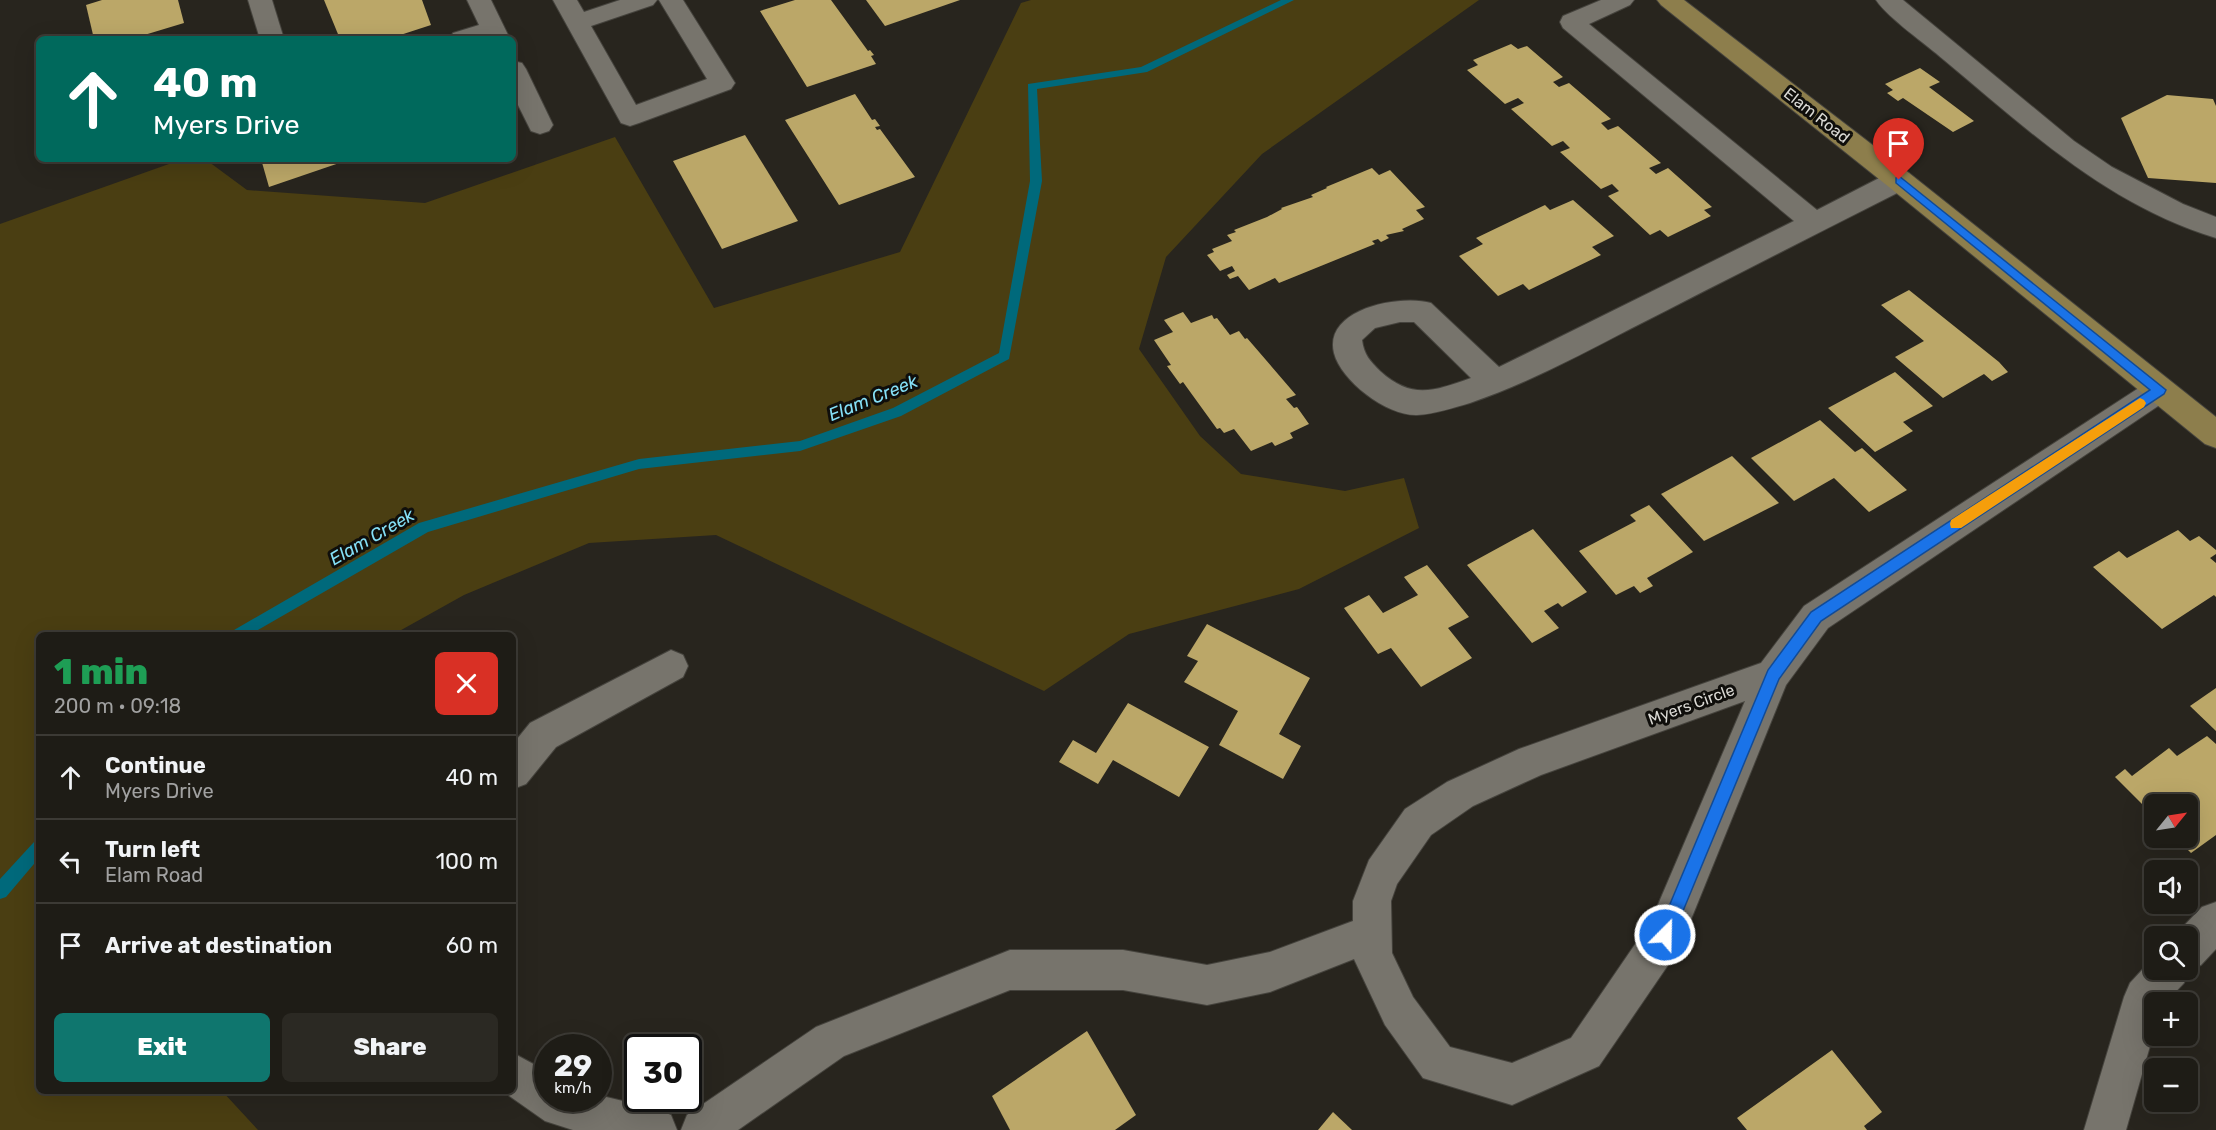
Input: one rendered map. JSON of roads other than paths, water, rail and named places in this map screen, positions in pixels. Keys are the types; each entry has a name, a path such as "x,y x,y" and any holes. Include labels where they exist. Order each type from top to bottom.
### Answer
{"main road":[{"name":"Elam Road","path":"1669,0 1899,180 2216,435"}],"street":[{"path":"260,0 271,36"},
{"path":"479,0 496,34"},
{"path":"645,0 571,11 630,117 722,83 671,0"},
{"path":"1622,0 1572,22 1816,224"},
{"path":"1888,0 2065,147 2103,174 2173,211 2216,228"},
{"path":"516,75 540,125"},
{"path":"1494,381 1421,311 1405,310 1363,322 1349,333 1346,341 1349,358 1366,377 1386,392 1413,403 1457,395 1517,373 1816,224 1899,180"},
{"path":"1773,675 1816,617 2159,390"},
{"path":"516,768 543,735 671,666"},
{"name":"Myers Circle","path":"1773,675 1665,935 1585,1052 1512,1084 1437,1064 1399,1011 1372,956 1372,902 1382,873 1418,822 1460,794 1532,761 1773,675"},
{"path":"2198,940 2216,921"},
{"path":"702,1130 831,1041 1010,970 1123,970 1207,985 1270,972 1372,933"},
{"path":"2105,1130 2144,997 2160,980"},
{"path":"516,1076 534,1088"},
{"path":"584,1112 656,1130"}],"waterway":[{"name":"Elam Creek","path":"242,632 424,527 639,464 800,446 897,412 1005,356 1036,181 1032,86 1143,70 1289,0"},
{"name":"Elam Creek","path":"0,891 36,850"}]}
